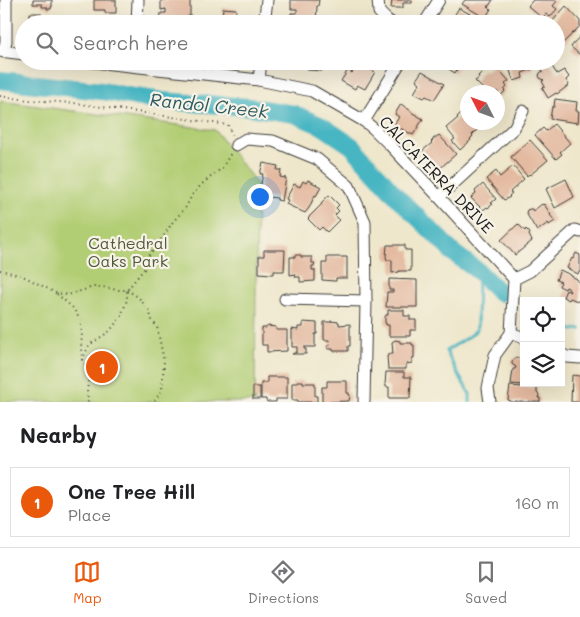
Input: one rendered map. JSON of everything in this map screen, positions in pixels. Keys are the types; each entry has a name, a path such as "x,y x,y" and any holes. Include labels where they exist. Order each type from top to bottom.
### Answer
{"street":[{"path":"6,0 6,41 2,52 15,53"},
{"path":"138,0 138,15"},
{"path":"265,15 267,0"},
{"path":"378,0 379,12 382,15"},
{"path":"430,15 439,0"},
{"name":"CALCATERRA DRIVE","path":"182,70 259,80 312,91 364,121 390,144 514,279"},
{"path":"259,80 260,70"},
{"path":"364,121 395,70"},
{"path":"439,197 514,128 523,111"},
{"path":"236,145 246,139 273,141 317,159 349,186 365,222 364,402"},
{"path":"490,402 488,388 495,355 511,333 514,279 530,271 575,230 580,232"},
{"path":"285,299 366,301"},
{"path":"511,333 520,336"},
{"path":"565,356 580,358"}],"path":[{"path":"0,96 74,103 228,125 236,145 222,168 192,195 186,207 149,255 144,269 127,290 127,300 121,316 110,331 89,345 82,360"},
{"path":"0,270 23,276 56,293 73,308 80,320 82,360 90,370 87,391 88,402"},
{"path":"56,293 68,295 93,287 127,290 149,310 152,320 157,326 164,361 162,390 154,402"}],"green space":[{"name":"Cathedral Oaks Park","path":"0,101 215,130 257,184 255,402 0,402"}],"building":[{"path":"33,0 52,0 52,7 47,9 47,7 42,7 42,4 33,4"},
{"path":"94,0 116,0 116,13 94,10"},
{"path":"161,0 190,0 190,15 161,15 161,13 166,13 166,9 161,10"},
{"path":"291,0 319,0 316,15 291,15 291,13 297,13 297,9 291,9"},
{"path":"392,0 412,0 412,3 403,3 403,8 391,8"},
{"path":"465,0 493,0 488,7 491,9 487,15 480,15 462,4"},
{"path":"533,0 557,1 553,6 557,9 552,15 538,15 528,6"},
{"path":"566,6 580,21 580,26 565,41 565,15 558,15"},
{"path":"223,8 236,9 235,15 222,15"},
{"path":"459,8 470,14 469,15 455,15"},
{"path":"30,13 41,13 41,15 30,15"},
{"path":"580,36 580,55 571,47"},
{"path":"348,70 352,73 354,70 372,70 375,72 365,89 357,85 355,89 341,81"},
{"path":"484,70 499,70 509,81 505,84 507,87 505,89 505,85 479,85 475,81"},
{"path":"510,70 530,70 522,73 523,78 514,81"},
{"path":"554,70 557,74 564,70 569,77 566,80 569,85 548,98 542,88 545,87 542,81 544,80 539,76 543,71"},
{"path":"422,71 444,84 434,100 414,93 420,83 416,80"},
{"path":"555,99 577,102 576,111 579,111 578,123 550,119"},
{"path":"401,104 423,119 413,135 394,125 399,117 395,114"},
{"path":"460,114 460,130 477,130 472,135 471,140 460,150 452,141 455,139 446,128"},
{"path":"554,124 570,143 560,152 562,154 556,159 535,135 543,128 546,131"},
{"path":"439,135 456,154 437,171 422,151"},
{"path":"530,140 548,160 527,176 511,157"},
{"path":"263,163 278,166 277,170 281,170 280,177 286,178 282,201 259,193 263,174 260,174"},
{"path":"513,166 524,179 510,192 512,193 510,197 504,200 486,179 496,171 500,177"},
{"path":"566,179 574,197 555,208 546,189"},
{"path":"308,180 321,187 305,213 286,204 288,200 286,199 294,184 300,187 303,181 306,183"},
{"path":"483,184 496,199 491,203 493,204 483,210 471,198 476,193 475,191"},
{"path":"329,195 339,205 336,208 339,211 335,215 339,220 327,232 322,227 319,230 308,219"},
{"path":"544,204 555,221 549,225 548,223 537,231 526,213 527,210 532,209 533,211"},
{"path":"518,224 530,233 532,241 515,255 501,240"},
{"path":"387,245 405,245 405,250 411,250 411,271 392,273 392,260 387,260 386,257"},
{"path":"264,250 285,250 284,271 274,271 274,274 259,273 259,256 264,256"},
{"path":"576,253 580,255 580,272 578,274 567,268"},
{"path":"295,255 312,257 312,263 315,263 312,266 312,270 315,270 315,281 300,282 300,277 295,277 296,274 290,275 290,257 295,257"},
{"path":"327,257 347,257 347,278 336,278 336,281 322,280 322,263 327,263"},
{"path":"560,270 577,279 580,285 580,302 563,297 566,290 570,292 568,288 566,287 565,289 559,286 561,282 556,280"},
{"path":"389,279 417,280 417,307 386,307 387,292 393,292 393,290 389,290"},
{"path":"388,310 404,310 404,316 410,316 410,320 416,320 416,330 410,330 410,336 389,336 389,325 385,323"},
{"path":"303,322 317,323 315,347 304,347 306,354 292,354 297,352 297,347 292,347 292,329 298,330 298,327 303,327"},
{"path":"324,322 339,322 339,325 350,324 350,346 348,346 348,351 328,349 328,345 330,345 329,340 324,340"},
{"path":"268,326 276,327 276,330 287,330 287,351 267,352 267,345 262,345 262,328"},
{"path":"395,340 400,341 400,343 412,343 414,345 414,358 412,358 412,363 406,364 406,369 388,369 387,356 388,354 393,354 392,342"},
{"path":"520,358 520,385 511,384 513,369 516,367 512,364 512,361"},
{"path":"386,372 404,372 404,377 411,377 410,398 389,398 389,387 385,385"},
{"path":"572,375 580,376 580,402 571,402"},
{"path":"267,377 287,377 287,399 276,399 276,402 268,402 266,399 261,399 261,383 267,383"},
{"path":"297,381 315,383 317,402 298,402 298,400 292,400 292,383 297,383"},
{"path":"327,381 347,381 347,393 350,395 349,401 322,402 322,387 327,387"},
{"path":"510,386 537,388 540,402 511,402 508,400"},
{"path":"253,387 260,387 260,399 253,399"}],"waterway":[{"name":"Randol Creek","path":"0,80 102,91 163,101 249,107 294,114 322,126 352,146 399,199 452,252 478,271 500,293"},
{"path":"470,402 470,394 446,351 477,329 478,271"},
{"name":"Randol Creek","path":"565,327 572,330 580,329"}],"place":[{"name":"One Tree Hill","path":"102,367"}]}
